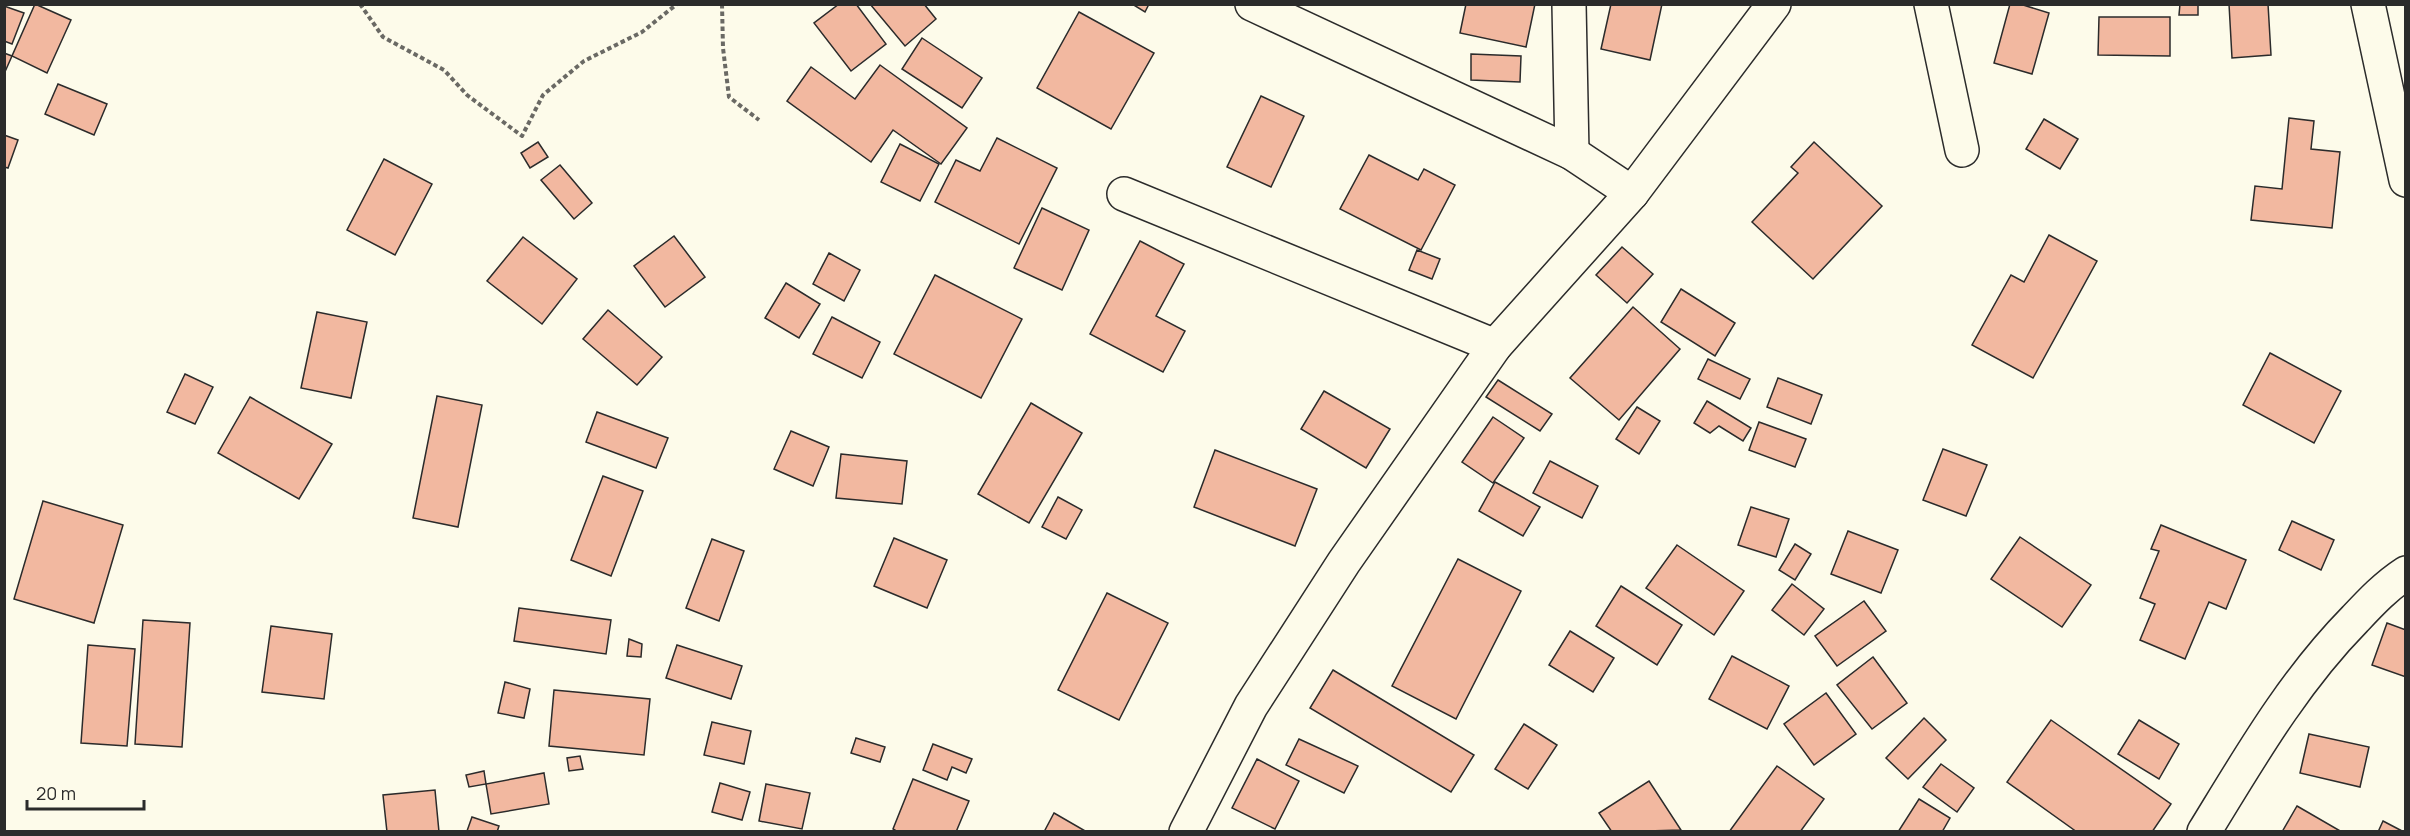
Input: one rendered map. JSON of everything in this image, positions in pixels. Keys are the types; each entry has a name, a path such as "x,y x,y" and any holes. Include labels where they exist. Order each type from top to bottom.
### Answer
{"street":[{"path":"1252,4 1572,153 1632,193"},
{"path":"1569,4 1572,153"},
{"path":"1186,831 1251,706 1344,562 1495,346 1632,193 1774,4"},
{"path":"1931,4 1962,150"},
{"path":"2368,4 2406,180"},
{"path":"1124,194 1495,346"},
{"path":"2204,831 2273,720 2329,645 2388,585 2406,573"}],"path":[{"path":"360,4 383,37 444,70 467,95 522,136 543,95 584,62 642,32 678,4"},
{"path":"722,4 723,48 729,97 759,120"}],"building":[{"path":"35,4 71,20 47,73 12,56"},
{"path":"839,4 856,4 886,44 851,71 814,23"},
{"path":"870,4 924,4 936,19 905,46"},
{"path":"1132,4 1149,4 1145,12"},
{"path":"1466,4 1535,4 1526,47 1460,33"},
{"path":"1611,4 1662,4 1650,60 1601,49"},
{"path":"2010,4 2020,4 2049,13 2032,74 1994,63"},
{"path":"2180,4 2198,4 2198,15 2179,15"},
{"path":"2229,4 2268,4 2271,55 2232,58"},
{"path":"4,6 24,13 12,44 4,41"},
{"path":"1079,12 1154,53 1111,129 1037,88"},
{"path":"2099,17 2170,17 2170,56 2098,55"},
{"path":"922,38 982,78 962,108 902,69"},
{"path":"4,53 12,56 4,74"},
{"path":"1471,54 1521,56 1520,82 1471,80"},
{"path":"880,65 967,128 941,164 893,130 871,162 787,101 811,67 855,99"},
{"path":"58,84 107,104 94,135 45,114"},
{"path":"1261,96 1304,116 1271,187 1227,167"},
{"path":"2289,118 2314,121 2311,149 2340,152 2332,228 2251,220 2255,186 2282,189"},
{"path":"2044,119 2078,139 2060,169 2026,149"},
{"path":"4,135 18,140 8,168 4,167"},
{"path":"997,138 1057,168 1019,244 935,202 956,160 980,171"},
{"path":"538,142 548,157 530,168 521,153"},
{"path":"1814,142 1882,206 1813,279 1752,222 1798,173 1791,167"},
{"path":"900,144 939,164 920,201 881,182"},
{"path":"1369,155 1418,180 1424,169 1455,185 1421,250 1340,209"},
{"path":"384,159 432,184 395,255 347,230"},
{"path":"560,165 592,203 574,219 541,180"},
{"path":"1042,208 1089,230 1062,290 1014,268"},
{"path":"2049,235 2097,261 2033,378 1972,345 2011,275 2024,282"},
{"path":"674,236 705,277 665,307 634,266"},
{"path":"523,237 577,279 542,324 487,281"},
{"path":"1140,241 1184,264 1156,316 1185,331 1163,372 1090,334"},
{"path":"1622,247 1653,274 1627,303 1596,275"},
{"path":"1417,250 1440,259 1432,279 1409,270"},
{"path":"829,253 860,270 844,301 813,284"},
{"path":"935,275 1022,319 981,398 894,354"},
{"path":"786,283 820,304 799,338 765,318"},
{"path":"1681,289 1735,323 1715,356 1661,322"},
{"path":"1633,307 1680,349 1619,420 1570,378"},
{"path":"608,310 662,357 637,385 583,339"},
{"path":"317,312 367,322 351,398 301,388"},
{"path":"832,317 880,342 862,378 813,354"},
{"path":"2270,353 2341,391 2314,443 2243,405"},
{"path":"1708,359 1750,379 1740,399 1698,379"},
{"path":"185,374 213,387 195,424 167,412"},
{"path":"1778,378 1822,395 1811,424 1767,407"},
{"path":"1498,380 1552,414 1540,431 1486,397"},
{"path":"1324,391 1390,429 1366,468 1301,429"},
{"path":"437,396 482,405 458,527 413,518"},
{"path":"250,397 332,444 299,499 218,453"},
{"path":"1707,401 1751,428 1743,441 1719,426 1710,433 1694,423"},
{"path":"1031,403 1082,433 1029,523 978,494"},
{"path":"1637,407 1660,421 1639,454 1616,439"},
{"path":"597,412 668,438 656,468 586,442"},
{"path":"1493,417 1524,438 1493,483 1462,462"},
{"path":"1759,422 1806,439 1795,467 1749,450"},
{"path":"791,431 829,447 813,486 774,469"},
{"path":"1943,449 1987,465 1966,516 1923,500"},
{"path":"1215,450 1317,489 1295,546 1194,507"},
{"path":"841,454 907,461 902,504 836,498"},
{"path":"1550,461 1598,486 1582,518 1533,493"},
{"path":"603,476 643,491 611,576 571,560"},
{"path":"1495,482 1540,507 1523,536 1479,511"},
{"path":"1058,497 1082,510 1066,539 1042,527"},
{"path":"43,501 123,525 94,623 14,599"},
{"path":"1751,507 1789,519 1776,557 1738,545"},
{"path":"2292,521 2334,540 2321,570 2279,550"},
{"path":"2161,525 2246,560 2226,609 2209,602 2185,659 2140,640 2155,604 2140,598 2159,551 2151,549"},
{"path":"1848,531 1898,550 1881,593 1831,574"},
{"path":"2020,537 2091,585 2062,627 1991,579"},
{"path":"894,538 947,560 927,608 874,586"},
{"path":"712,539 744,551 719,621 686,608"},
{"path":"1795,544 1811,554 1795,580 1779,570"},
{"path":"1677,545 1744,591 1714,635 1646,588"},
{"path":"1458,559 1521,591 1456,719 1392,686"},
{"path":"1792,584 1824,609 1804,635 1772,610"},
{"path":"1621,586 1682,625 1657,665 1596,626"},
{"path":"1107,593 1168,623 1119,720 1058,690"},
{"path":"1864,601 1886,631 1837,666 1815,636"},
{"path":"519,608 611,620 606,654 514,641"},
{"path":"143,620 190,623 182,747 135,744"},
{"path":"2387,623 2406,630 2406,677 2372,665"},
{"path":"271,626 332,634 324,699 262,692"},
{"path":"1570,631 1614,658 1593,692 1549,665"},
{"path":"629,639 642,644 641,657 627,656"},
{"path":"88,645 135,649 127,746 81,743"},
{"path":"677,645 742,666 731,699 666,678"},
{"path":"1732,656 1789,686 1767,729 1709,699"},
{"path":"1873,657 1907,703 1872,729 1837,685"},
{"path":"1333,670 1474,755 1451,792 1310,708"},
{"path":"505,682 530,689 524,718 498,713"},
{"path":"554,690 650,699 644,755 549,746"},
{"path":"1826,693 1856,734 1814,765 1784,724"},
{"path":"1924,718 1946,740 1908,779 1886,758"},
{"path":"2051,720 2171,804 2152,832 2077,832 2007,782"},
{"path":"2139,720 2179,744 2159,779 2118,754"},
{"path":"712,722 751,731 744,764 704,755"},
{"path":"1524,724 1557,745 1528,789 1495,769"},
{"path":"2309,734 2369,747 2360,787 2300,773"},
{"path":"856,738 885,747 880,762 851,753"},
{"path":"1299,739 1358,766 1344,793 1286,765"},
{"path":"933,744 972,759 966,773 952,767 947,780 923,770"},
{"path":"580,756 583,769 569,771 567,758"},
{"path":"1257,759 1299,781 1275,829 1232,808"},
{"path":"1941,764 1974,788 1957,812 1923,787"},
{"path":"1777,766 1824,799 1800,832 1729,832"},
{"path":"484,771 486,784 469,787 466,775"},
{"path":"544,773 549,804 491,814 486,784"},
{"path":"913,779 969,801 956,832 898,832 893,829"},
{"path":"1649,781 1681,830 1612,832 1599,813"},
{"path":"720,783 750,792 742,820 712,812"},
{"path":"766,784 810,793 802,829 759,821"},
{"path":"435,790 439,832 387,832 383,795"},
{"path":"1919,799 1950,818 1942,832 1898,832"},
{"path":"2297,806 2342,832 2282,832"},
{"path":"1054,813 1087,832 1044,832"},
{"path":"472,817 499,826 497,832 467,831"},
{"path":"2383,821 2404,832 2378,832"}]}
